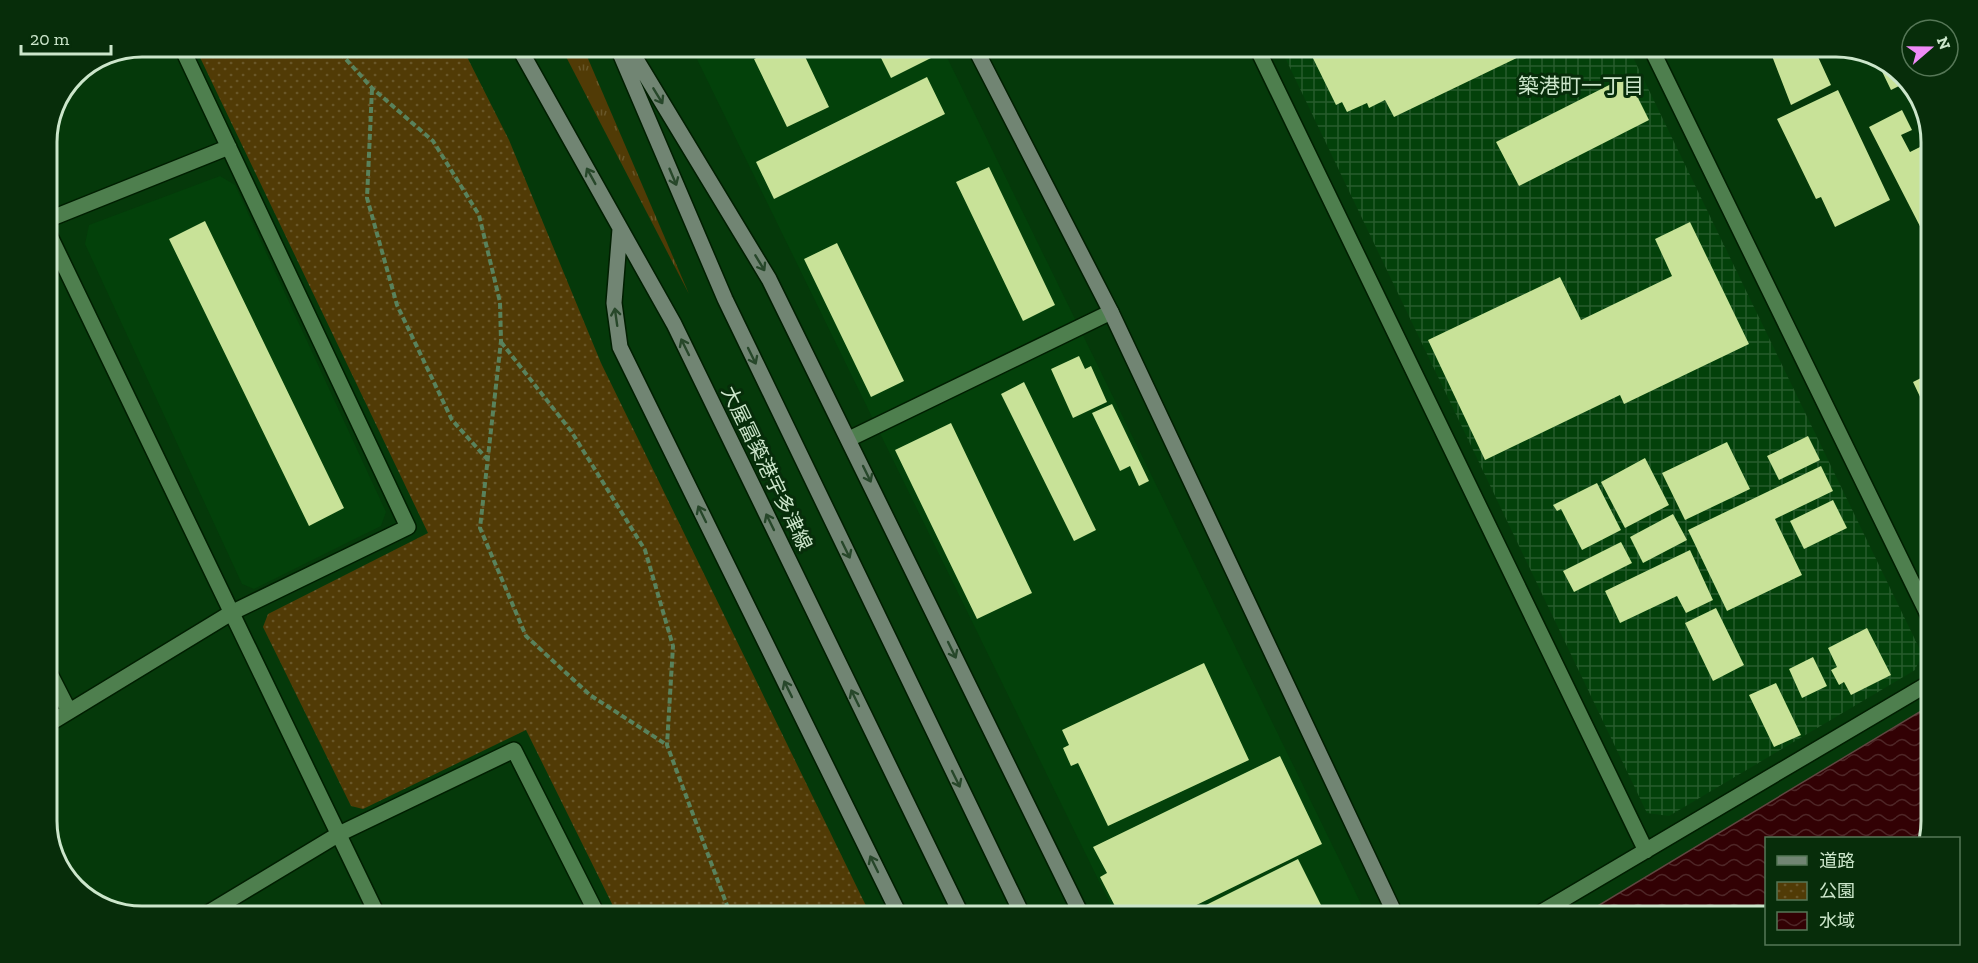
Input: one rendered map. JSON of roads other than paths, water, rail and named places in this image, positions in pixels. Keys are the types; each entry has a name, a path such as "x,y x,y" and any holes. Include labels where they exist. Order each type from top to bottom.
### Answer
{"main road":[{"name":"大屋冨築港宇多津線","path":"524,57 674,324 957,906"},
{"name":"大屋冨築港宇多津線","path":"622,57 725,299 1018,906"},
{"path":"635,57 769,279 1077,906"},
{"path":"980,57 1111,312 1391,906"},
{"path":"620,229 614,303 620,347 895,906"}],"street":[{"path":"57,719 231,612 408,527 186,57"},
{"path":"1261,57 1646,851"},
{"path":"1655,57 1921,601"},
{"path":"57,216 229,147"},
{"path":"57,251 373,906"},
{"path":"849,439 1111,312"},
{"path":"57,688 69,711"},
{"path":"1552,906 1921,688"},
{"path":"220,906 339,834 514,750 593,906"}],"water":[{"path":"1921,711 1919,837 1765,837 1765,906 1598,906"}],"district":[{"name":"築港町一丁目","path":"1581,85"}]}
